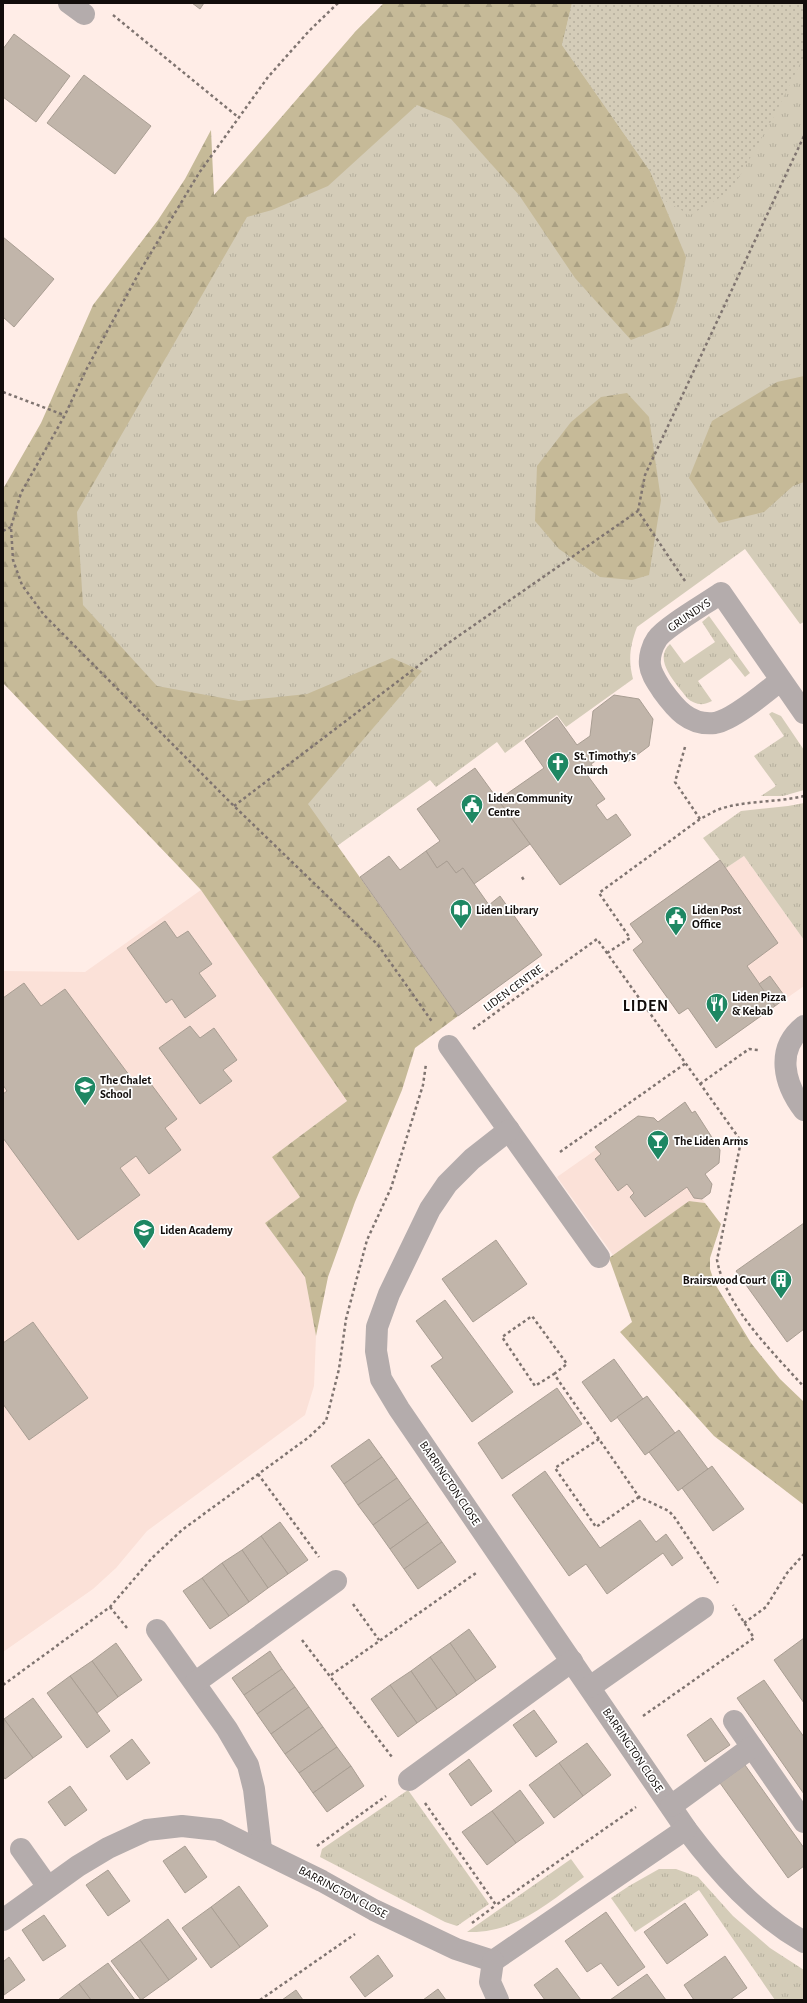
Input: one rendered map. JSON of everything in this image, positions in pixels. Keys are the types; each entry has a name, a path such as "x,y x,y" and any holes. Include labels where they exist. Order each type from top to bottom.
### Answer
{"street":[{"name":"GRUNDYS","path":"781,680 728,718 716,723 702,723 694,720 675,708 655,680 650,665 651,652 657,639 666,630 721,593 804,713"},
{"path":"804,1026 790,1042 786,1052 786,1074 790,1090 804,1110"},
{"path":"449,1046 599,1257"},
{"name":"BARRINGTON CLOSE","path":"509,1130 472,1159 447,1184 430,1209 377,1327 376,1351 381,1379 399,1409 686,1829 709,1859 746,1899 787,1932 804,1942"},
{"path":"196,1682 336,1581"},
{"path":"590,1687 703,1608"},
{"path":"157,1630 196,1682 227,1729 248,1765 254,1789 261,1849"},
{"path":"409,1780 572,1661"},
{"path":"734,1721 804,1822"},
{"path":"665,1798 752,1747"},
{"name":"BARRINGTON CLOSE","path":"3,1920 78,1866 108,1848 147,1830 182,1826 218,1830 261,1849 374,1910 456,1949 493,1961"},
{"path":"498,2000 490,1982 493,1961 686,1829"},
{"path":"21,1849 48,1887"}],"path":[{"path":"338,3 304,37 268,77 238,117 199,173 140,271 86,370 65,415 21,493 11,527 13,560 22,586 44,615 234,806 378,945 449,1046"},
{"path":"76,8 100,5 238,117"},
{"path":"234,806 447,644 638,511 645,475 804,136"},
{"path":"3,392 65,415"},
{"path":"638,511 702,606"},
{"path":"3,532 11,527"},
{"path":"694,720 675,782 700,820"},
{"path":"607,953 630,938 598,894 716,810 730,806 787,800 804,796"},
{"path":"522,877 525,882"},
{"name":"LIDEN CENTRE","path":"449,1046 597,939 741,1141 717,1260 722,1279 735,1303 753,1329 804,1386"},
{"path":"431,1029 432,1022"},
{"path":"700,1084 749,1049 786,1052"},
{"path":"3,1685 110,1606 152,1558 182,1530 309,1437 326,1421 339,1369 346,1319 367,1240 391,1188 423,1085 427,1056"},
{"path":"536,1169 686,1063"},
{"path":"532,1316 567,1364 554,1374 535,1386 502,1337 532,1316"},
{"path":"554,1374 639,1497 669,1512 675,1518 720,1586"},
{"path":"599,1439 554,1468 596,1527 639,1497"},
{"path":"744,1623 766,1608 787,1572 804,1554"},
{"path":"331,1675 500,1556"},
{"path":"620,1732 754,1638 729,1599"},
{"path":"286,1617 409,1780 496,1905 665,1798"},
{"path":"292,1865 409,1780"},
{"path":"260,2000 357,1932 374,1910"}],"shaded area":[{"path":"744,856 804,940 804,986 716,1048 688,1008 679,1014 633,950 643,942 630,924 720,860 726,868"},
{"name":"Liden Academy","path":"201,890 347,1101 272,1157 300,1197 265,1223 305,1277 316,1336 314,1386 305,1415 147,1531 116,1568 93,1589 3,1652 3,971 85,972"},
{"name":"The Liden Arms","path":"685,1102 692,1112 695,1111 720,1150 719,1163 705,1174 712,1184 710,1193 702,1199 705,1203 689,1201 613,1255 557,1177 597,1149 595,1147 638,1116 654,1118 658,1122"}],"green space":[{"path":"384,3 804,3 804,622 800,624 745,549 637,627 630,653 633,679 566,727 557,715 505,753 497,742 436,787 430,780 313,863 58,602 42,541 355,32"},
{"path":"384,3 572,3 562,45 650,171 686,257 679,295 669,325 631,340 575,278 519,195 451,119 417,105 328,186 272,210 247,217 77,512 83,605 157,686 239,701 307,694 392,658 422,671 308,804 458,1016 415,1048 402,1090 355,1202 328,1277 316,1336 305,1277 265,1223 300,1197 272,1157 347,1101 201,890 3,683 3,489 41,423 93,305 158,220 185,179 211,130 214,195 355,32"},
{"path":"572,3 804,3 804,56 773,118 731,191 690,215 662,199 650,171 562,45"},
{"path":"804,376 804,482 793,486 764,512 719,523 689,478 712,421 777,382"},
{"path":"627,393 649,417 661,500 649,575 632,580 600,577 559,549 535,521 537,466 571,422 601,397"},
{"path":"709,616 750,673 745,677 730,658 698,681 712,701 705,704 699,704 687,698 672,679 665,664 664,657 665,650 670,644 684,663 715,642 702,622"},
{"path":"772,712 781,716 804,750 804,790 783,796 761,796 776,786 754,756 784,736 769,714"},
{"path":"804,803 804,940 744,856 726,868 703,838 741,811"},
{"path":"689,1201 705,1203 721,1224 710,1258 710,1269 715,1284 751,1343 780,1379 804,1402 804,1505 714,1436 620,1332 632,1322 609,1258"},
{"path":"408,1790 489,1904 457,1926 445,1922 320,1857 322,1849"},
{"path":"571,1859 584,1877 557,1897 530,1915 500,1928 467,1932"},
{"path":"659,1869 676,1869 698,1877 733,1916 770,1948 804,1970 804,2000 775,2000 699,1890 635,1932 611,1898"}],"building":[{"path":"192,3 204,3 200,9"},
{"path":"14,34 70,76 36,122 3,97 3,49"},
{"path":"84,75 151,126 115,174 47,123"},
{"path":"3,237 54,279 14,327 3,317"},
{"name":"St. Timothy's Church","path":"614,695 639,699 653,719 649,746 629,761 603,756 591,764 593,767 585,772 605,799 596,805 607,820 616,814 631,835 560,885 498,800 544,768 525,741 557,717 577,745 590,736 593,711"},
{"name":"Liden Community Centre","path":"475,768 530,844 474,884 463,868 456,873 447,861 437,868 426,851 440,841 417,809"},
{"name":"Liden Library","path":"426,851 437,868 447,861 456,873 463,868 489,905 500,896 542,955 458,1016 360,877 389,856 400,870"},
{"path":"720,860 778,943 747,966 775,1006 716,1048 688,1008 679,1014 633,950 643,942 630,924"},
{"path":"165,921 177,938 188,931 212,964 199,973 216,996 185,1018 172,999 166,1003 127,948"},
{"path":"770,976 786,998 775,1006 759,984"},
{"name":"The Chalet School","path":"24,983 41,1006 65,989 138,1087 148,1080 177,1119 165,1128 181,1150 149,1174 136,1156 120,1168 140,1195 78,1240 3,1138 3,1094 7,1091 3,1085 3,998"},
{"path":"190,1026 200,1038 214,1028 237,1060 223,1070 232,1081 200,1104 159,1048"},
{"name":"The Liden Arms","path":"685,1102 692,1113 695,1111 720,1150 719,1163 705,1174 712,1184 710,1193 702,1199 694,1198 687,1187 645,1217 630,1197 634,1193 627,1184 618,1191 595,1159 601,1154 595,1147 638,1116 654,1118 658,1122"},
{"name":"Brairswood Court","path":"804,1223 804,1329 787,1342 736,1271"},
{"path":"496,1240 527,1284 473,1322 442,1279"},
{"path":"445,1300 513,1392 472,1422 431,1366 443,1358 416,1321"},
{"path":"33,1322 88,1398 29,1440 3,1404 3,1343"},
{"path":"614,1359 643,1399 611,1422 582,1382"},
{"path":"557,1388 582,1424 502,1479 478,1443"},
{"path":"647,1396 675,1433 645,1455 617,1417"},
{"path":"679,1430 708,1469 678,1491 649,1452"},
{"path":"369,1439 382,1457 344,1484 331,1466"},
{"path":"382,1457 397,1478 358,1505 344,1484"},
{"path":"712,1466 744,1509 713,1531 682,1488"},
{"path":"545,1471 600,1548 640,1520 656,1542 666,1534 683,1558 672,1566 663,1553 607,1594 586,1564 569,1576 512,1495"},
{"path":"397,1478 411,1498 373,1525 358,1505"},
{"path":"411,1498 428,1522 390,1549 373,1525"},
{"path":"280,1522 308,1560 288,1574 261,1536"},
{"path":"428,1522 442,1542 404,1569 390,1549"},
{"path":"261,1536 288,1574 268,1588 242,1550"},
{"path":"442,1542 456,1562 418,1589 404,1569"},
{"path":"242,1550 268,1588 249,1602 222,1563"},
{"path":"222,1563 249,1602 229,1616 202,1578"},
{"path":"202,1578 229,1616 210,1629 183,1591"},
{"path":"469,1629 496,1667 476,1681 450,1643"},
{"path":"804,1638 804,1703 774,1660"},
{"path":"116,1643 142,1680 118,1697 92,1661"},
{"path":"450,1643 476,1681 457,1695 430,1657"},
{"path":"270,1651 282,1669 244,1695 232,1678"},
{"path":"430,1657 457,1695 437,1709 411,1671"},
{"path":"92,1661 118,1697 97,1713 70,1676"},
{"path":"282,1669 295,1687 257,1714 244,1695"},
{"path":"411,1671 437,1709 417,1723 390,1685"},
{"path":"70,1676 110,1731 87,1748 47,1693"},
{"path":"764,1680 804,1737 804,1794 737,1698"},
{"path":"390,1685 417,1723 398,1737 371,1699"},
{"path":"295,1687 309,1707 271,1734 257,1714"},
{"path":"33,1698 62,1737 33,1758 4,1719"},
{"path":"309,1707 323,1727 285,1754 271,1734"},
{"path":"534,1710 557,1742 536,1757 513,1725"},
{"path":"711,1718 730,1745 705,1762 687,1735"},
{"path":"4,1719 33,1758 5,1779 3,1776"},
{"path":"323,1727 337,1747 299,1773 285,1754"},
{"path":"132,1739 150,1763 127,1780 110,1756"},
{"path":"587,1743 611,1775 583,1796 559,1763"},
{"path":"337,1747 351,1766 313,1793 299,1773"},
{"path":"469,1759 492,1791 471,1806 449,1774"},
{"path":"559,1763 583,1796 554,1818 529,1785"},
{"path":"745,1765 804,1848 804,1866 788,1878 720,1783"},
{"path":"351,1766 364,1786 327,1812 313,1793"},
{"path":"70,1786 87,1810 65,1826 48,1802"},
{"path":"520,1790 544,1823 516,1843 492,1811"},
{"path":"492,1811 516,1843 487,1865 462,1832"},
{"path":"185,1846 207,1877 185,1893 163,1861"},
{"path":"108,1870 130,1901 108,1916 86,1885"},
{"path":"239,1886 268,1926 240,1947 211,1907"},
{"path":"685,1903 708,1935 667,1964 644,1932"},
{"path":"211,1907 240,1947 211,1968 182,1928"},
{"path":"606,1912 645,1967 618,1986 601,1963 587,1972 565,1941"},
{"path":"44,1915 66,1946 43,1961 22,1930"},
{"path":"168,1919 197,1959 169,1980 140,1940"},
{"path":"140,1940 169,1980 141,2000 111,1961"},
{"path":"378,1955 393,1976 365,1997 350,1977"},
{"path":"725,1956 747,1988 730,2000 694,2000 684,1985"},
{"path":"9,1957 25,1980 4,1995 3,1962"},
{"path":"108,1963 135,2000 91,2000 79,1984"},
{"path":"557,1968 581,2000 545,2000 534,1985"},
{"path":"647,1974 666,2000 610,2000"},
{"path":"79,1984 91,2000 58,2000"},
{"path":"438,1989 446,2000 423,2000"},
{"path":"296,1990 303,2000 282,2000"}],"place":[{"name":"St. Timothy's Church","path":"558,782"},
{"name":"Liden Community Centre","path":"472,824"},
{"name":"Liden Library","path":"461,930"},
{"name":"Liden Post Office","path":"676,936"},
{"name":"Liden Pizza & Kebab","path":"717,1024"},
{"name":"The Chalet School","path":"85,1106"},
{"name":"The Liden Arms","path":"658,1160"},
{"name":"Liden Academy","path":"144,1250"},
{"name":"Brairswood Court","path":"781,1300"}],"district":[{"name":"LIDEN","path":"646,1005"}]}
